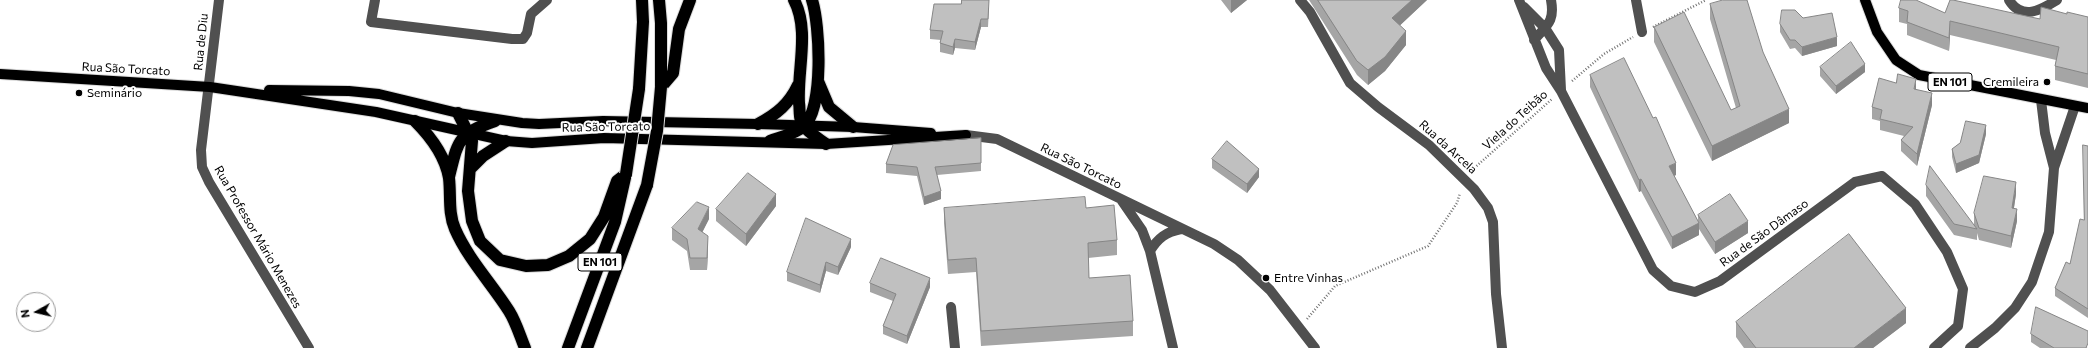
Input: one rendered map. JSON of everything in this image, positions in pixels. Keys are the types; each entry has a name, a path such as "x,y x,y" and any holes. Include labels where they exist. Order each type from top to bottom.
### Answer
{"highway":[{"name":"EN 101","path":"568,348 615,222 626,174 639,89 643,22 642,0"},
{"name":"EN 101","path":"587,348 646,185 657,131 662,87 661,23 658,0"},
{"path":"662,87 673,73 679,29 690,0"},
{"path":"794,0 799,16 801,37 798,84 801,121 804,126 826,144"},
{"path":"770,141 794,132 804,126 812,114 817,79 819,48 817,20 812,0"},
{"path":"817,79 829,107 852,127"},
{"path":"758,124 785,106 791,99 798,84"},
{"path":"458,113 472,141 468,192 472,221 480,241 500,260 526,266 548,264 569,256 590,239 604,217 617,181 626,174"},
{"path":"448,177 458,144 468,133 495,120"},
{"path":"415,121 436,144 442,157 448,177 451,214 455,229 466,248 510,313 525,348"},
{"path":"471,168 483,156 506,141"}],"main road":[{"name":"EN 101","path":"1865,0 1877,32 1896,60 1919,75 2088,108"},
{"name":"Rua São Torcato","path":"0,74 210,87 348,107 506,141 532,143 604,138 770,141 826,144 966,135"},
{"name":"Rua São Torcato","path":"251,93 267,90 357,92 379,94 458,113 495,120 539,124 602,121 758,124 852,127 966,135"}],"street":[{"name":"Rua de Diu","path":"210,87 219,0"},
{"path":"375,0 371,22 523,39 527,33 531,14 547,0"},
{"name":"Rua da Arcela","path":"1300,0 1310,12 1350,83 1378,107 1429,145 1474,189 1488,208 1494,222 1496,294 1502,348"},
{"path":"1534,40 1551,21 1553,12 1551,0"},
{"path":"1636,0 1642,32"},
{"path":"2009,0 2013,6 2024,12 2038,12 2057,0"},
{"name":"Rua de São Dâmaso","path":"1521,3 1545,28 1559,50 1561,91"},
{"name":"Rua de São Dâmaso","path":"1521,3 1546,68 1561,91 1653,270 1671,286 1695,292 1720,281 1855,182 1882,176 1915,204 1947,252 1963,289 1958,326 1934,348"},
{"name":"Rua Professor Mário Menezes","path":"210,87 201,150 202,167 209,182 309,348"},
{"path":"2042,100 2045,133 2054,168"},
{"path":"1970,348 1996,328 2015,308 2032,282 2049,232 2054,168 2075,106"},
{"name":"Rua São Torcato","path":"966,135 997,139 1214,244 1255,273 1315,348"},
{"path":"1121,200 1142,230 1150,251 1173,348 1166,348"},
{"path":"1150,251 1156,242 1168,232 1181,229"},
{"path":"951,307 955,348"}],"path":[{"name":"Viela do Teibão","path":"1463,178 1604,54 1642,32 1706,0"},
{"path":"1308,318 1335,286 1428,246 1457,203 1463,178"}],"building":[{"path":"962,0 989,0 988,19 981,19 975,42 955,39 953,47 940,43 943,31 930,30 934,4 961,4"},
{"path":"1318,0 1412,0 1392,18 1406,31 1385,57 1368,70 1357,61"},
{"path":"1723,0 1747,0 1763,52 1789,109 1712,146 1654,27 1684,12 1731,110 1740,106 1710,4"},
{"path":"1901,0 1916,0 1945,13 1950,0 1953,0 2040,19 2041,7 2067,14 2067,12 2088,17 2088,74 2055,66 2059,47 1950,21 1949,38 1907,22 1908,11 1899,8"},
{"path":"1782,10 1795,10 1803,18 1832,13 1837,37 1802,47 1795,40 1790,40 1780,24"},
{"path":"1851,42 1865,64 1836,86 1820,67"},
{"path":"1624,58 1653,118 1656,117 1676,163 1669,166 1699,223 1672,237 1641,179 1639,180 1590,75"},
{"path":"1898,74 1916,79 1914,89 1932,93 1917,154 1901,140 1913,127 1880,119 1882,110 1872,107 1879,78 1896,83"},
{"path":"1966,121 1986,125 1979,155 1956,164 1952,149 1960,143"},
{"path":"981,138 981,163 935,167 941,191 924,197 917,167 886,164 893,145"},
{"path":"1227,141 1259,169 1247,184 1212,159"},
{"path":"2083,145 2088,146 2088,309 2055,288 2066,262 2070,264 2080,219 2084,220"},
{"path":"1930,166 1977,229 1954,224 1926,185"},
{"path":"748,173 776,194 746,234 716,209"},
{"path":"1984,176 2016,182 2012,208 2017,209 2011,236 1979,228 1974,213"},
{"path":"1730,194 1748,221 1715,242 1698,215"},
{"path":"1085,197 1086,208 1114,205 1117,240 1088,243 1089,278 1130,275 1133,321 981,331 976,258 948,260 944,208"},
{"path":"697,202 709,207 698,229 708,236 707,258 690,258 687,239 672,228"},
{"path":"806,218 851,239 838,267 826,262 820,285 787,272"},
{"path":"1849,234 1906,308 1854,348 1756,348 1736,322"},
{"path":"881,258 930,278 907,336 883,326 896,294 870,283"},
{"path":"2036,307 2088,331 2088,343 2086,348 2054,348 2031,334"}],"place":[{"name":"Cremileira","path":"2047,82"},
{"name":"Seminário","path":"79,93"},
{"name":"Entre Vinhas","path":"1266,278"}]}
